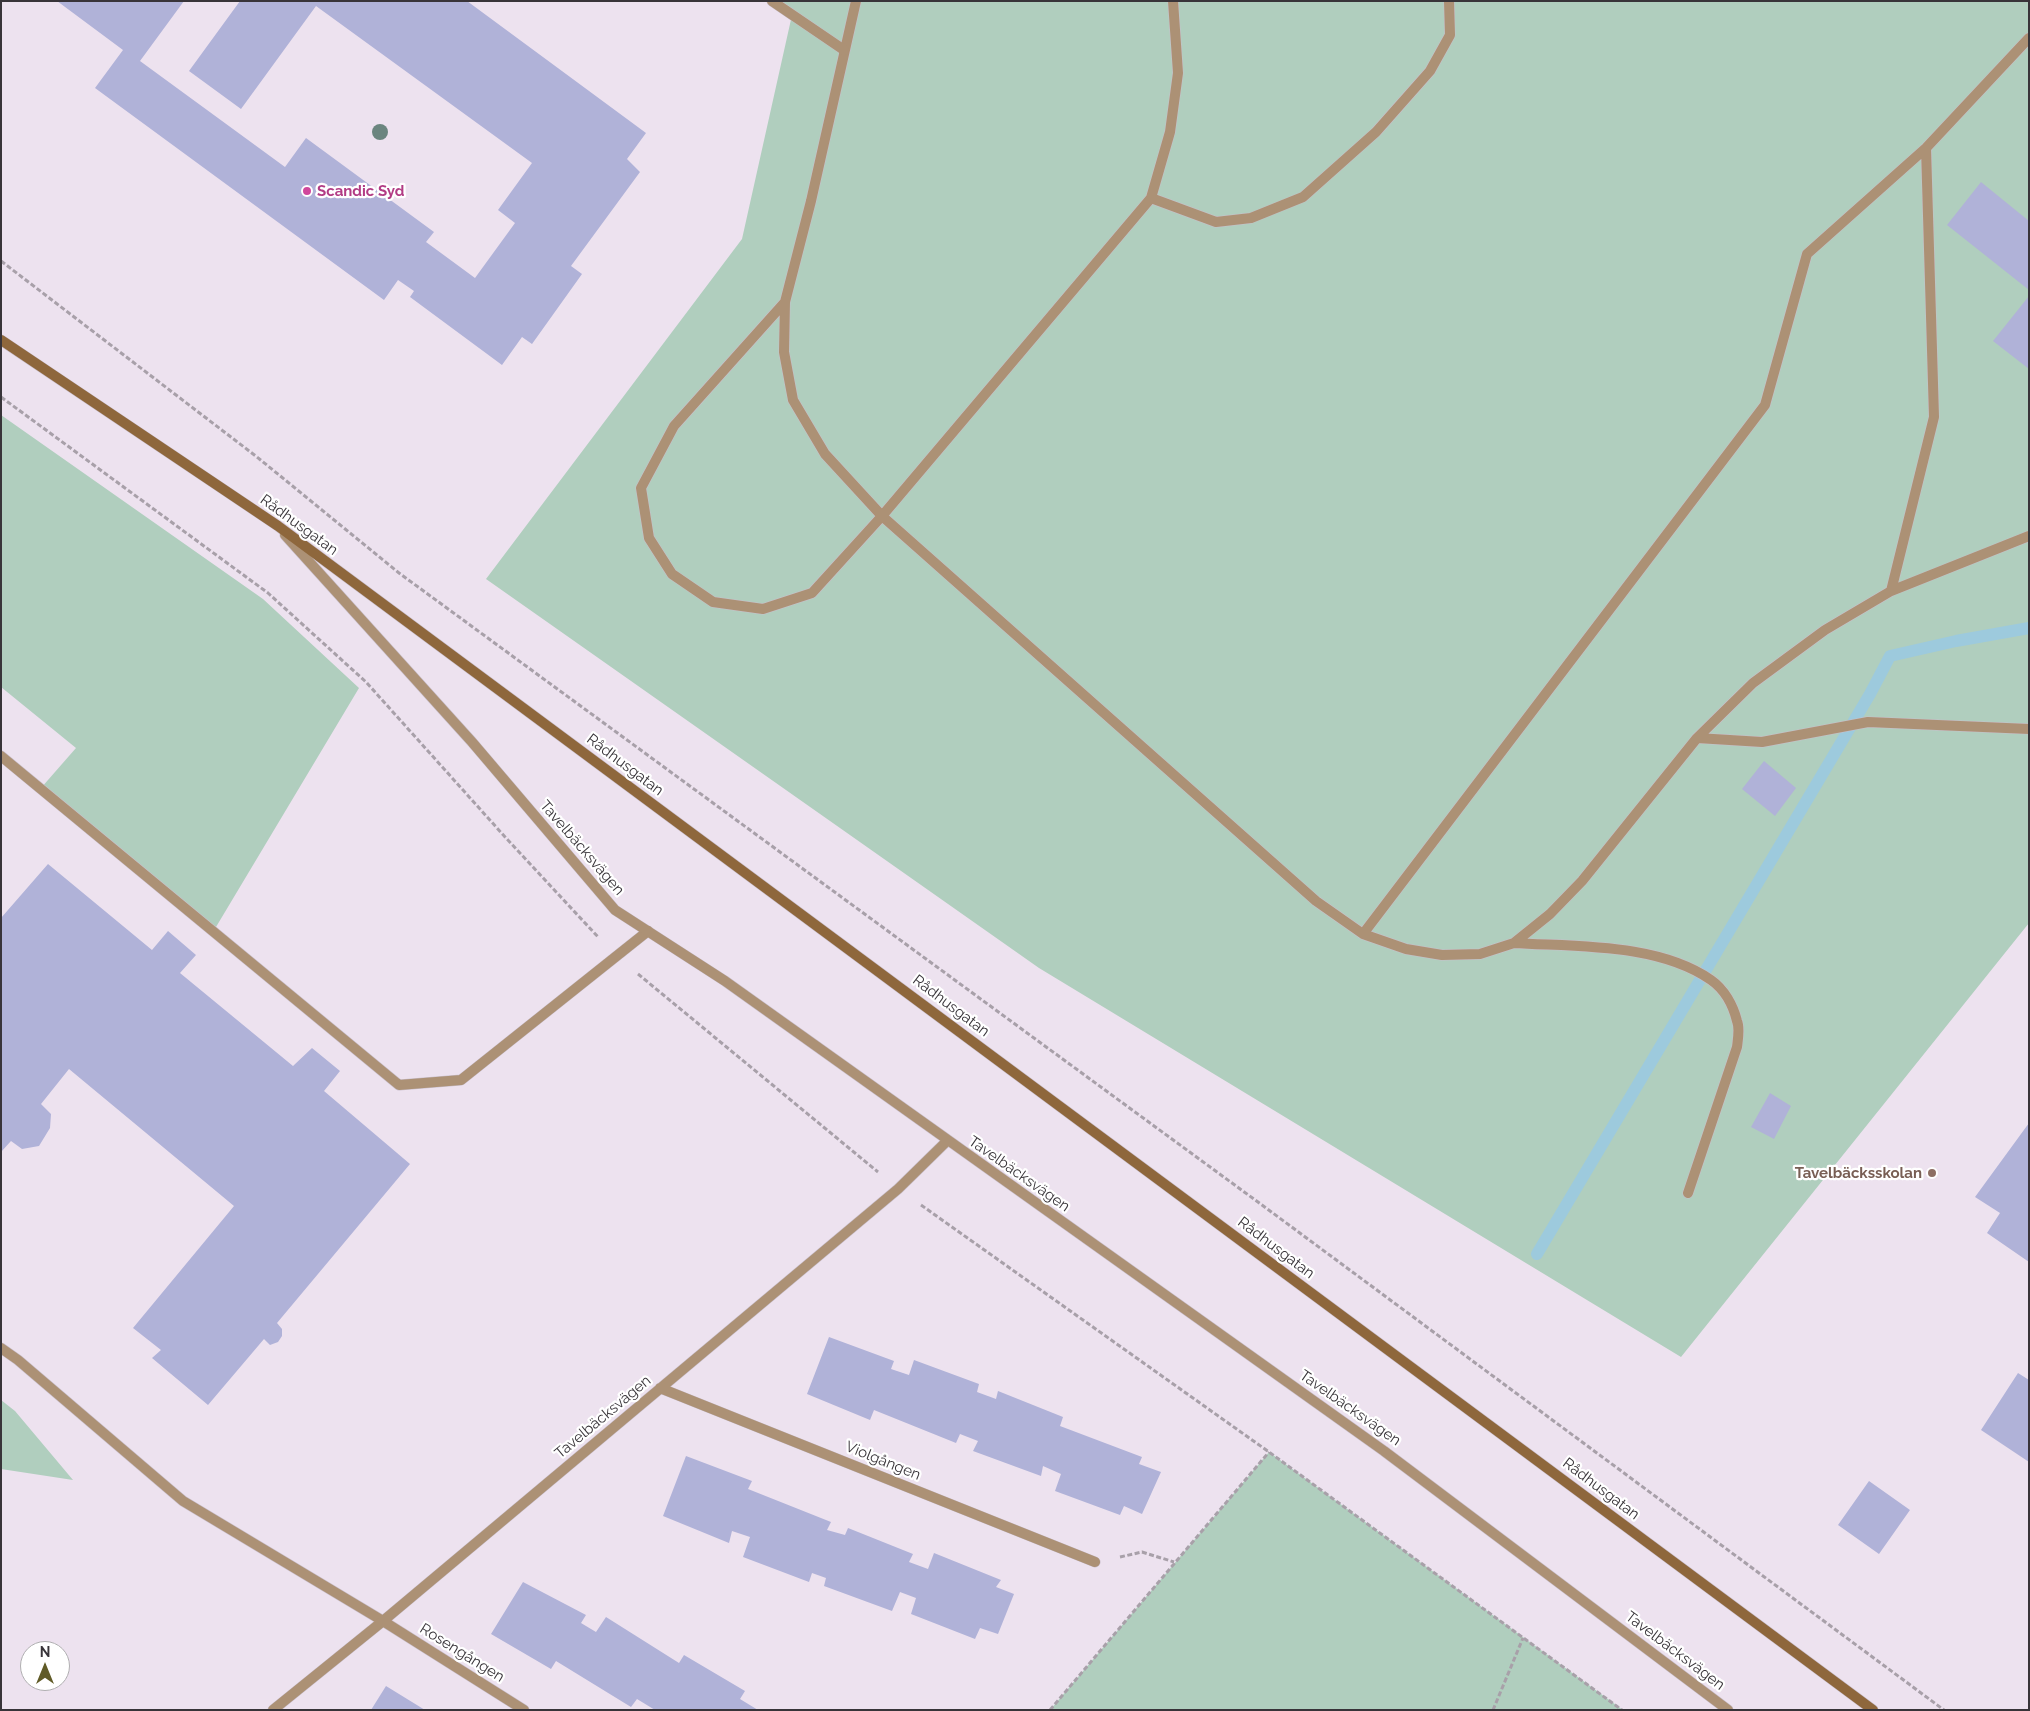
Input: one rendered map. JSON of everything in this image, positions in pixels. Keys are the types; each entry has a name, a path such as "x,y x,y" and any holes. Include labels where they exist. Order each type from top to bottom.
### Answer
{"main road":[{"name":"Rådhusgatan","path":"1,340 278,526 1873,1710"}],"street":[{"path":"772,1 844,50"},
{"path":"856,1 786,302 784,352 793,400 825,454 882,516 1316,901 1363,934 1406,949 1442,955 1480,954 1514,943 1550,914 1582,881 1697,738 1753,683 1825,630 1891,591 2029,536"},
{"path":"786,302 674,426 641,488 649,538 672,574 713,602 763,609 812,593 882,516 1151,198 1170,132 1178,73 1172,1"},
{"path":"1151,198 1216,222 1250,218 1303,197 1376,132 1430,71 1450,35 1449,1"},
{"path":"1363,934 1765,405 1807,254 1926,148 2029,38"},
{"path":"1891,591 1934,417 1926,148"},
{"name":"Tavelbäcksvägen","path":"278,526 472,742 615,910 724,981 1384,1451 1728,1710"},
{"path":"1697,738 1762,742 1868,722 2029,729"},
{"path":"1,756 399,1085 461,1080 648,931"},
{"path":"1514,943 1630,951 1671,961 1692,969 1712,981 1730,1000 1738,1023 1737,1047 1688,1193"},
{"name":"Tavelbäcksvägen","path":"273,1710 383,1621 898,1189 947,1141"},
{"name":"Rosengången","path":"1,1348 18,1360 183,1502 383,1621 524,1710"},
{"name":"Violgången","path":"660,1388 1095,1562"}],"path":[{"path":"1,261 257,457 399,573 1262,1205 1944,1710"},
{"path":"1050,1710 1269,1452"},
{"path":"1095,1562 1142,1552 1174,1562"},
{"path":"1493,1710 1523,1638"}],"green space":[{"path":"773,1 2029,1 2029,923 1681,1357 1039,968 486,579 742,239 792,15"},
{"path":"1,415 263,599 359,688 213,932 41,788 76,748 1,687"},
{"path":"1,1400 15,1411 73,1480 1,1469"},
{"path":"1269,1452 1623,1710 1050,1710"}],"building":[{"name":"Scandic Syd","path":"57,1 184,1 140,61 285,167 306,138 434,232 426,242 475,278 515,223 498,210 532,163 316,6 241,109 189,71 240,1 467,1 646,133 627,159 640,172 571,266 582,274 532,344 522,337 502,365 410,297 414,291 398,280 384,300 95,88 123,50"},
{"path":"1981,182 2029,221 2029,290 1947,225"},
{"path":"2029,296 2029,369 1993,341"},
{"path":"1764,761 1796,788 1775,816 1742,789"},
{"path":"48,864 152,950 168,931 196,955 180,973 293,1066 312,1048 340,1071 324,1091 410,1164 277,1323 282,1329 282,1336 278,1342 270,1345 264,1339 208,1405 152,1358 161,1350 133,1328 234,1206 69,1069 41,1104 51,1114 50,1128 39,1146 22,1149 11,1141 1,1152 1,918"},
{"path":"1770,1093 1791,1106 1774,1139 1751,1127"},
{"path":"2029,1123 2029,1262 1987,1233 2000,1213 1975,1197"},
{"path":"829,1337 894,1361 891,1369 909,1375 914,1360 979,1384 977,1392 996,1399 998,1391 1063,1417 1060,1426 1142,1457 1139,1464 1161,1472 1142,1514 1124,1506 1120,1515 1055,1491 1061,1474 1043,1466 1041,1476 973,1451 978,1441 960,1434 956,1443 874,1410 870,1420 807,1394"},
{"path":"2018,1373 2029,1380 2029,1462 1981,1430"},
{"path":"686,1456 752,1481 748,1489 831,1522 827,1530 845,1535 848,1528 913,1554 909,1562 928,1569 934,1553 1001,1580 996,1587 1014,1594 998,1634 980,1628 975,1639 911,1614 916,1598 900,1592 892,1611 824,1586 826,1578 812,1573 809,1582 743,1557 750,1537 732,1531 729,1543 663,1516"},
{"path":"1869,1481 1910,1510 1879,1554 1838,1525"},
{"path":"523,1582 586,1615 581,1623 596,1632 606,1617 679,1663 684,1655 745,1691 740,1699 758,1710 655,1710 637,1699 631,1707 556,1661 551,1669 491,1634"},
{"path":"386,1686 425,1710 371,1710"}],"waterway":[{"path":"1537,1254 1870,694 1890,656 1956,641 2029,628"}],"place":[{"name":"Scandic Syd","path":"307,191"},
{"name":"Tavelbäcksskolan","path":"1932,1173"}]}
